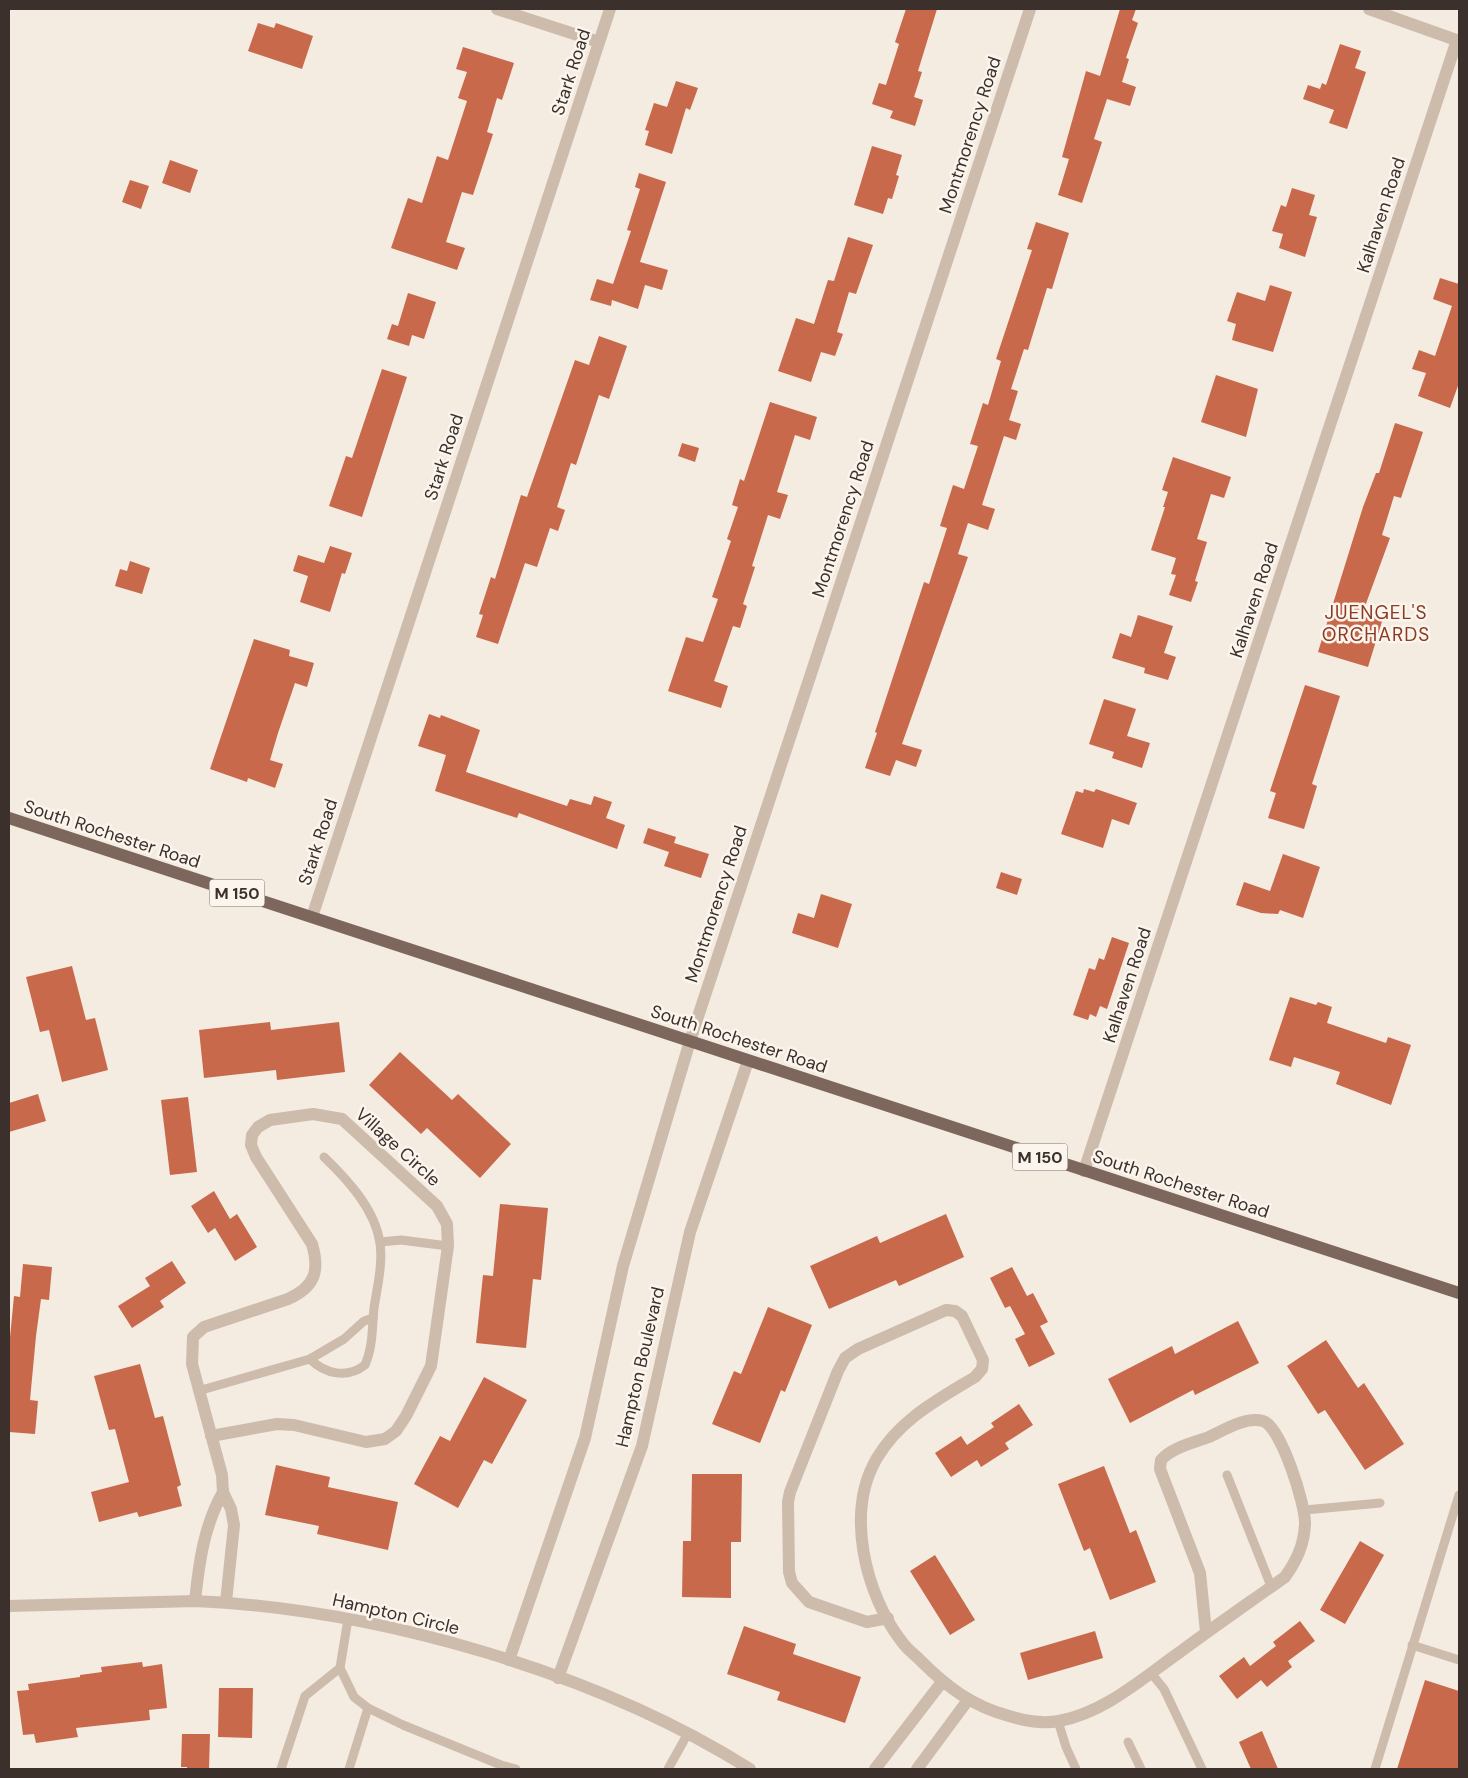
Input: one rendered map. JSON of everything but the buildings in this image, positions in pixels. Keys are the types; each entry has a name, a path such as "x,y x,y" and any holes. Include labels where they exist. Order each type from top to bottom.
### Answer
{"main road":[{"name":"South Rochester Road","path":"9,818 1459,1293"}],"street":[{"path":"497,9 599,42"},
{"name":"Stark Road","path":"312,917 610,9"},
{"name":"Montmorency Road","path":"690,1041 1030,9"},
{"path":"1368,9 1458,40"},
{"name":"Kalhaven Road","path":"1084,1171 1458,40"},
{"name":"Hampton Boulevard","path":"509,1660 585,1438 623,1266 690,1041"},
{"name":"Hampton Boulevard","path":"558,1678 642,1446 690,1232 748,1061"},
{"name":"Village Circle","path":"211,1436 239,1429 277,1424 294,1425 366,1442 385,1439 396,1431 406,1416 431,1366 448,1246 447,1224 437,1206 342,1119 314,1114 270,1120 258,1127 252,1135 251,1145 256,1157 312,1244 316,1260 316,1274 308,1286 300,1294 204,1327 193,1337 192,1364 198,1391 222,1475 223,1492 231,1508 234,1525 226,1602"},
{"path":"888,1618 867,1622 809,1602 797,1591 789,1572 788,1502 838,1371 845,1358 858,1348 946,1310 955,1311 962,1316 983,1360 982,1369 975,1377 917,1413 889,1440 869,1476 863,1500 860,1524 866,1566 888,1618 902,1642 942,1682 985,1709 1024,1720 1044,1723 1058,1721 1096,1709 1151,1673 1285,1577 1298,1557 1305,1530 1305,1510 1277,1436 1273,1428 1264,1421 1251,1420 1178,1449 1161,1460 1160,1469 1200,1573 1206,1632"},
{"path":"196,1601 198,1569 207,1529 214,1507 223,1492"},
{"name":"Hampton Circle","path":"9,1606 196,1601 226,1602 348,1619 440,1640 509,1660 558,1678 634,1709 687,1734 750,1769"},
{"path":"875,1769 942,1682"},
{"path":"917,1769 968,1700"}],"lane":[{"path":"310,1359 318,1367 339,1374 358,1371 365,1365 369,1355 380,1242 370,1216 356,1193 324,1157"},
{"path":"380,1242 401,1240 448,1246"},
{"path":"198,1391 310,1359 344,1339 364,1321 373,1318"},
{"path":"1227,1475 1272,1586"},
{"path":"1375,1769 1458,1501"},
{"path":"1305,1510 1380,1503"},
{"path":"348,1619 340,1668 354,1697 368,1708 412,1728 501,1765 516,1769"},
{"path":"1412,1645 1459,1660"},
{"path":"281,1769 305,1696 340,1668"},
{"path":"1151,1673 1164,1689 1202,1769"},
{"path":"349,1769 368,1708"},
{"path":"1058,1721 1066,1747 1076,1769"},
{"path":"668,1769 687,1734"},
{"path":"1128,1742 1141,1769"}],"district":[{"name":"JUENGEL'S ORCHARDS","path":"1376,623"}]}
